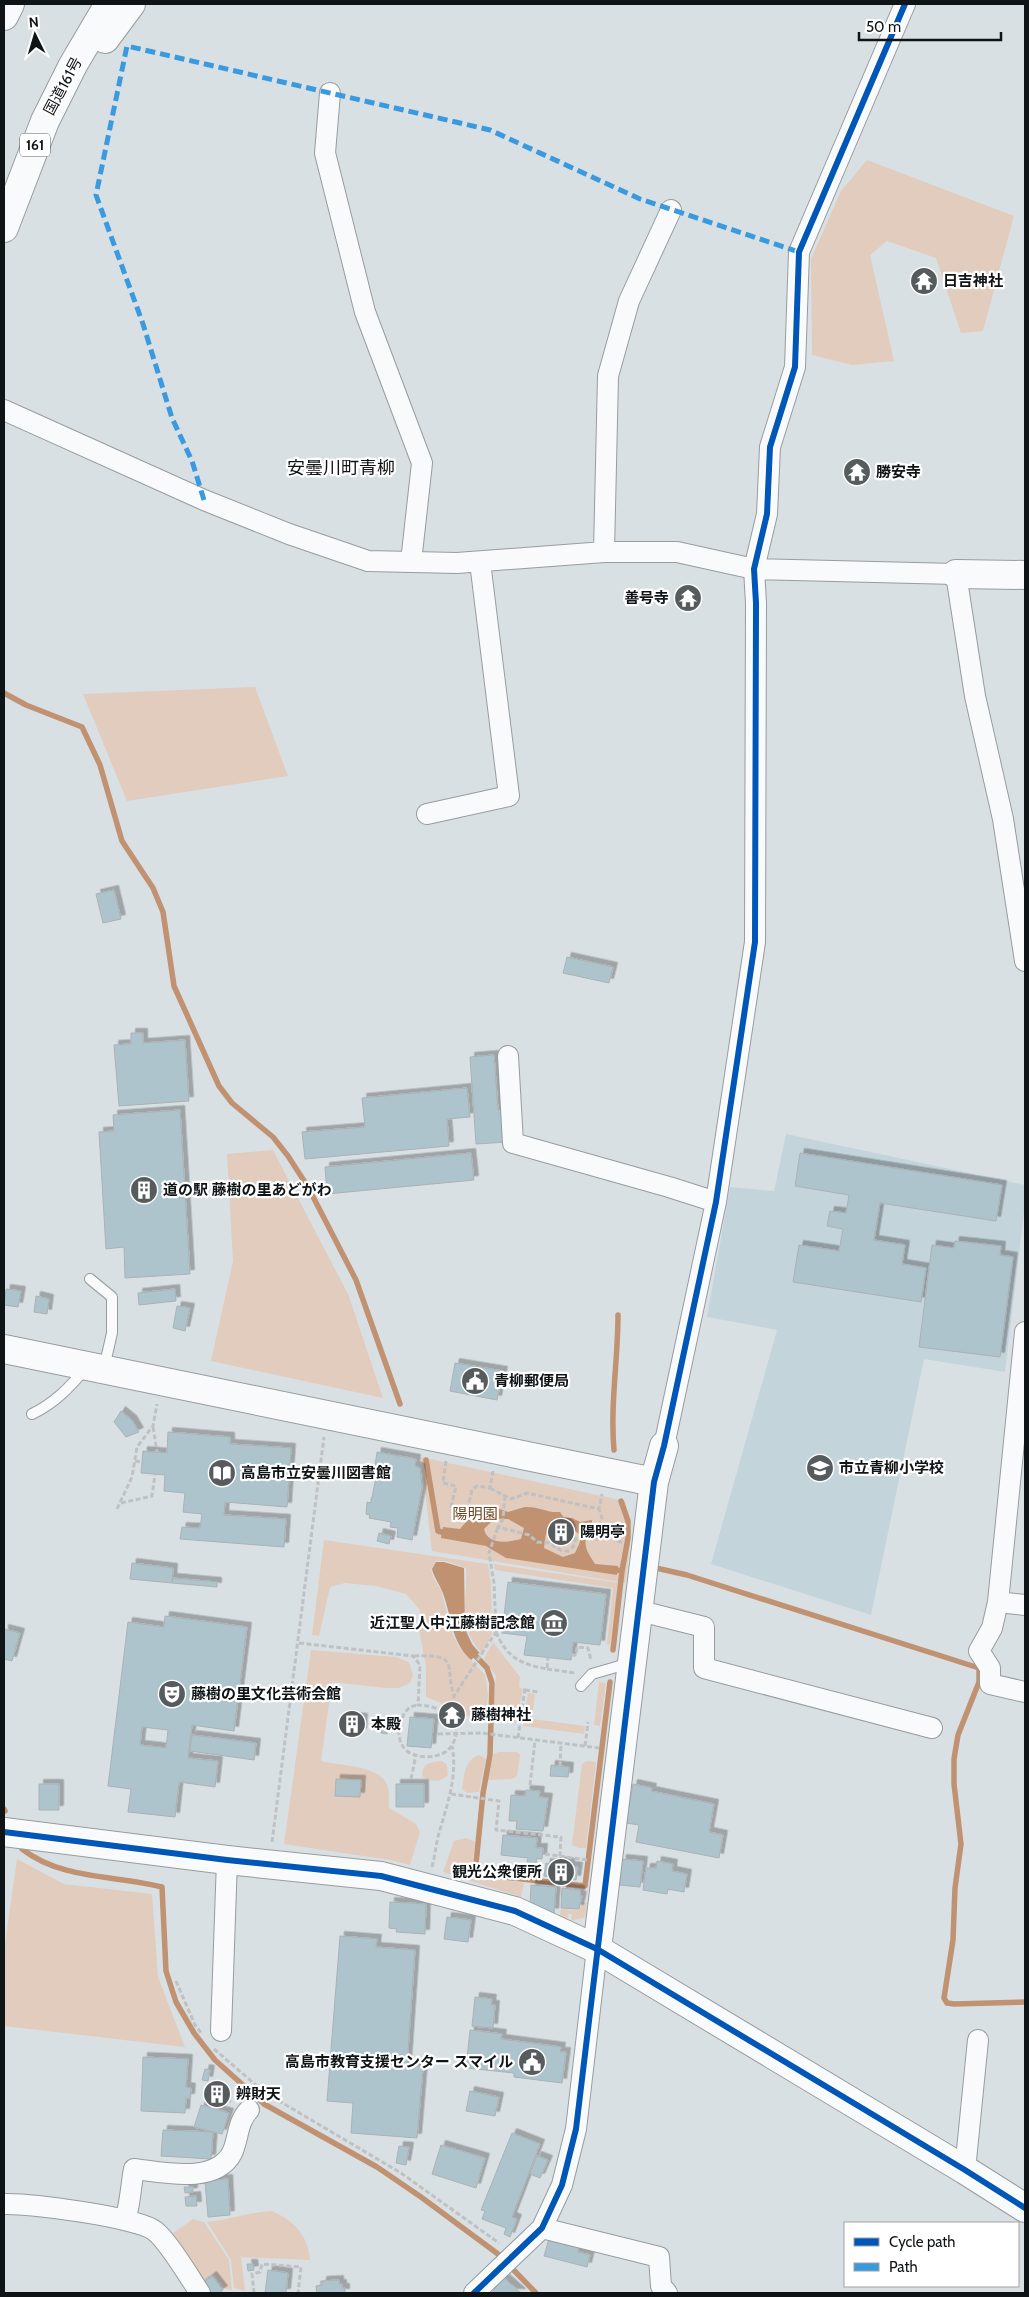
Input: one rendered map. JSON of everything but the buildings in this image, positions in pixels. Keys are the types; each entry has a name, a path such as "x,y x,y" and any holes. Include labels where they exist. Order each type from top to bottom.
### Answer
{"main road":[{"path":"4,16 10,4"},
{"name":"国道161号","path":"4,228 45,121 73,65 109,4"},
{"path":"73,65 94,53 131,4"},
{"path":"956,574 1025,575"},
{"path":"4,1349 654,1482"},
{"path":"597,1949 640,1611 654,1482 664,1446"},
{"path":"4,1832 227,1860 381,1876 515,1911 597,1949 1025,2208"}],"street":[{"path":"664,1446 716,1202 755,942 756,603 754,569 767,514 770,447 795,367 799,252 905,4"},
{"path":"330,93 325,152 365,312 422,462 411,562"},
{"path":"604,552 608,376 629,301 671,210"},
{"path":"4,410 204,500 289,534 368,561 480,562 604,552 676,552 754,569 956,574 975,696 1003,819 1025,961"},
{"path":"427,814 509,796 480,562"},
{"path":"508,1056 513,1143 716,1202"},
{"path":"1025,1332 1022,1403 998,1602 992,1628 979,1651 990,1668 990,1684 1025,1692"},
{"path":"998,1602 1025,1605"},
{"path":"640,1611 704,1627 704,1668 932,1728"},
{"path":"213,2039 227,1860"},
{"path":"474,2293 505,2256 542,2228 562,2186 578,2145 597,1949"},
{"path":"965,2170 978,2040"},
{"path":"124,2220 128,2214 129,2194 134,2169 187,2174 204,2172 218,2167 232,2153 241,2118 249,2110"},
{"path":"4,2204 86,2213 124,2220 155,2230 184,2268 200,2293"},
{"path":"542,2228 659,2257 661,2286 667,2293"}],"lane":[{"path":"32,1414 48,1406 96,1367 112,1333 112,1298 90,1279"},
{"path":"581,1686 592,1674 633,1662"}],"path":[{"path":"157,1452 153,1426 158,1398"},
{"path":"118,1509 132,1477 137,1447 153,1426"},
{"path":"271,1851 324,1434"},
{"path":"447,1458 443,1483 456,1486 451,1507 468,1510 475,1487 477,1486 490,1488 511,1499 527,1493 599,1509"},
{"path":"135,1461 142,1462"},
{"path":"490,1488 494,1468"},
{"path":"121,1503 152,1496 155,1474"},
{"path":"498,1527 530,1535 537,1542 549,1543 562,1551 568,1551 573,1547 576,1538 596,1539 602,1518 599,1509 602,1492"},
{"path":"505,1496 503,1519 489,1548 494,1583 496,1632 507,1650 524,1664 547,1669 548,1658"},
{"path":"599,1531 617,1537 618,1541 624,1543"},
{"path":"454,1696 484,1654 496,1632"},
{"path":"298,1643 413,1656 434,1655 446,1662 451,1668 454,1696 453,1722"},
{"path":"571,1655 576,1655 577,1647 588,1648 591,1663"},
{"path":"413,1656 420,1665 418,1705"},
{"path":"518,1738 525,1689 538,1692"},
{"path":"431,1873 450,1794 455,1759 452,1746 456,1734 449,1715 441,1708 430,1705 418,1705 410,1706 404,1710 399,1730 400,1742 406,1750 416,1755 431,1757 441,1754 452,1746"},
{"path":"585,1746 588,1722"},
{"path":"389,1728 399,1730"},
{"path":"438,1734 494,1734 598,1748"},
{"path":"530,1785 535,1740"},
{"path":"560,1766 561,1743"},
{"path":"411,1780 416,1755"},
{"path":"450,1794 499,1801 496,1830 561,1837 560,1856"},
{"path":"545,1854 586,1860"},
{"path":"176,1981 195,2025 213,2039 221,2057 264,2092 401,2173 505,2256"},
{"path":"254,2293 252,2274 260,2272 262,2264 301,2267 298,2293"}],"shaded area":[{"name":"市立青柳小学校","path":"786,1134 1025,1185 1025,1204 1005,1372 924,1359 871,1615 711,1564 777,1330 707,1317 730,1187 774,1191"},
{"path":"530,1507 560,1512 564,1518 572,1518 580,1522 592,1520 586,1541 588,1553 595,1564 618,1566 617,1575 506,1558 486,1546 441,1538 443,1527 460,1529 477,1509 484,1512 497,1508 508,1512","holes":["508,1519 524,1528 521,1539 499,1542 490,1538 484,1529 492,1521","569,1526 580,1535 580,1542 575,1553 563,1557 544,1548 546,1534 551,1530"]},
{"path":"436,1562 444,1562 464,1568 465,1629 472,1644 482,1656 479,1653 471,1660 459,1645 442,1591 432,1569"}],"green space":[{"path":"867,160 1014,216 983,331 961,333 936,258 887,241 870,255 894,361 852,365 812,355 811,259 841,191"},
{"path":"255,687 288,776 127,801 83,694"},
{"path":"273,1150 349,1296 383,1398 211,1361 233,1261 227,1154"},
{"name":"陽明園","path":"421,1457 625,1501 630,1532 625,1583 432,1551"},
{"path":"324,1540 488,1564 491,1584 492,1634 482,1653 474,1643 466,1623 466,1568 445,1561 436,1561 431,1570 441,1590 452,1633 459,1647 485,1675 488,1695 485,1715 459,1716 441,1703 426,1697 426,1667 420,1635 420,1610 406,1594 376,1586 345,1583 330,1587 319,1636 312,1635"},
{"path":"494,1564 619,1583 610,1645 607,1644 613,1588 495,1570"},
{"path":"493,1642 520,1677 519,1687 523,1689 516,1723 493,1720 496,1676 484,1659"},
{"path":"311,1650 396,1657 409,1662 413,1675 410,1683 399,1688 332,1682 321,1761 360,1768 370,1771 385,1780 389,1790 389,1808 416,1824 420,1832 410,1865 390,1860 284,1844"},
{"path":"599,1682 606,1683 600,1726 594,1725"},
{"path":"528,1693 535,1694 532,1719 585,1726 584,1734 523,1726"},
{"path":"498,1752 517,1752 520,1755 517,1776 512,1779 488,1780 493,1755"},
{"path":"479,1755 486,1759 479,1792 467,1793 462,1789 466,1769 471,1760"},
{"path":"442,1761 447,1765 448,1775 445,1778 435,1781 422,1776 424,1768 428,1764"},
{"path":"587,1761 596,1762 586,1848 579,1848 572,1845 582,1764"},
{"path":"466,1838 475,1842 471,1875 524,1883 521,1897 443,1872 454,1841"},
{"path":"17,1859 64,1884 152,1894 158,1977 185,2047 4,2026 4,1951"},
{"path":"583,1902 587,1903 585,1917 571,1921 572,1914 568,1914 567,1921 559,1919 561,1909 579,1910"},
{"path":"272,2211 287,2219 303,2236 309,2251 310,2260 241,2257 245,2291 234,2288 231,2260 207,2222"},
{"path":"193,2219 204,2222 229,2260 232,2290 226,2289 213,2273 201,2282 169,2236"}],"waterway":[{"path":"4,693 26,705 82,727 100,765 122,841 153,888 163,912 174,986 219,1086 232,1103 273,1137 308,1187 356,1280 400,1404"},
{"path":"614,1450 613,1416 618,1315"},
{"path":"426,1460 438,1531 448,1534"},
{"path":"613,1650 622,1571 628,1538 628,1521 621,1501"},
{"path":"656,1568 687,1575 979,1668 979,1682 958,1735 954,1759 954,1784 961,1844 955,1888 953,1940 944,1998 947,2003 954,2004 1025,2002"},
{"path":"611,1569 622,1571"},
{"path":"472,1652 487,1668 492,1683 490,1755 483,1793 475,1874 585,1886 610,1682"},
{"path":"22,1849 38,1859 71,1871 162,1887 166,1971 176,2002 194,2033 215,2060 264,2104 377,2167 421,2197 498,2254 536,2293"}],"marked path":[{"path":"204,500 192,461 172,418 143,324 96,195 127,46 490,130 640,199 799,252"}],"cycle path":[{"path":"474,2293 542,2228 562,2185 576,2129 654,1482 664,1446 716,1202 755,942 756,603 754,569 767,514 770,447 795,367 799,252 905,4"},
{"path":"4,1832 227,1860 381,1876 515,1911 597,1949 1025,2208"}],"place":[{"name":"日吉神社","path":"924,281"},
{"name":"勝安寺","path":"857,472"},
{"name":"善号寺","path":"688,598"},
{"name":"道の駅 藤樹の里あどがわ","path":"144,1190"},
{"name":"青柳郵便局","path":"475,1381"},
{"name":"市立青柳小学校","path":"820,1468"},
{"name":"高島市立安曇川図書館","path":"222,1473"},
{"name":"陽明亭","path":"561,1532"},
{"name":"近江聖人中江藤樹記念館","path":"554,1623"},
{"name":"藤樹の里文化芸術会館","path":"172,1694"},
{"name":"藤樹神社","path":"452,1715"},
{"name":"本殿","path":"352,1724"},
{"name":"観光公衆便所","path":"561,1872"},
{"name":"高島市教育支援センター スマイル","path":"532,2062"},
{"name":"辨財天","path":"217,2094"}],"district":[{"name":"安曇川町青柳","path":"341,468"}]}
